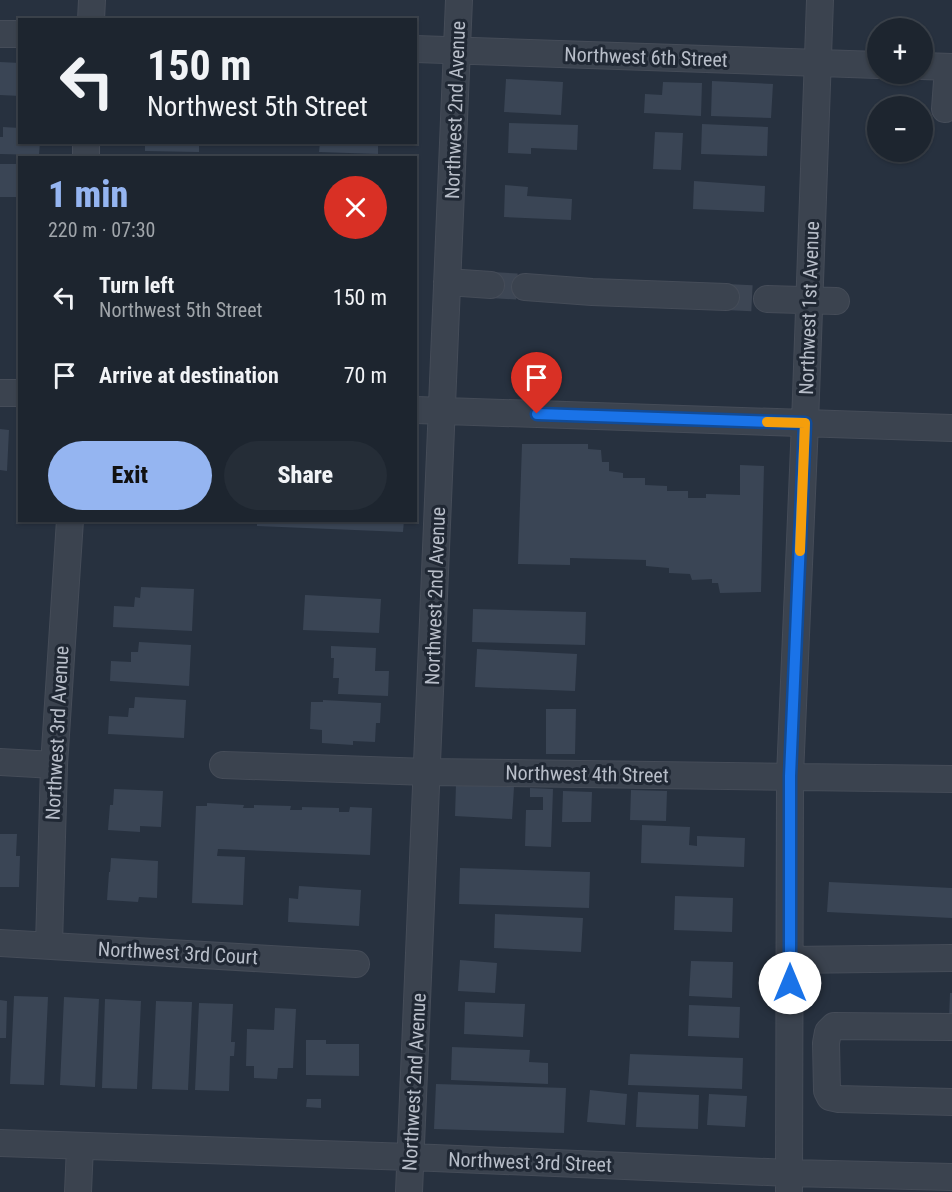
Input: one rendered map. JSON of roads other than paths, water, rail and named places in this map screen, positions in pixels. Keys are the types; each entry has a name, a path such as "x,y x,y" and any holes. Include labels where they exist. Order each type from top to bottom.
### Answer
{"street":[{"path":"91,18 92,0"},
{"name":"Northwest 2nd Avenue","path":"409,1192 459,0"},
{"name":"Northwest 1st Avenue","path":"790,1183 790,776 820,0"},
{"path":"0,34 18,34"},
{"name":"Northwest 6th Street","path":"417,49 867,65"},
{"path":"941,67 945,109"},
{"path":"447,282 490,285"},
{"path":"525,287 726,297"},
{"path":"767,299 836,301"},
{"path":"0,393 18,393"},
{"path":"417,410 952,428"},
{"name":"Northwest 3rd Avenue","path":"49,945 54,765 70,522"},
{"path":"0,762 54,765"},
{"name":"Northwest 4th Street","path":"223,765 428,772 952,779"},
{"name":"Northwest 3rd Court","path":"0,943 356,963"},
{"path":"790,960 952,958"},
{"path":"952,1027 834,1026 828,1032 826,1043 827,1091 830,1097 952,1102"},
{"name":"Northwest 3rd Street","path":"0,1143 411,1157 790,1183 952,1177"},
{"path":"78,1192 80,1146"}],"tunnel":[{"path":"491,285 525,287"},
{"path":"726,297 767,299"}]}
